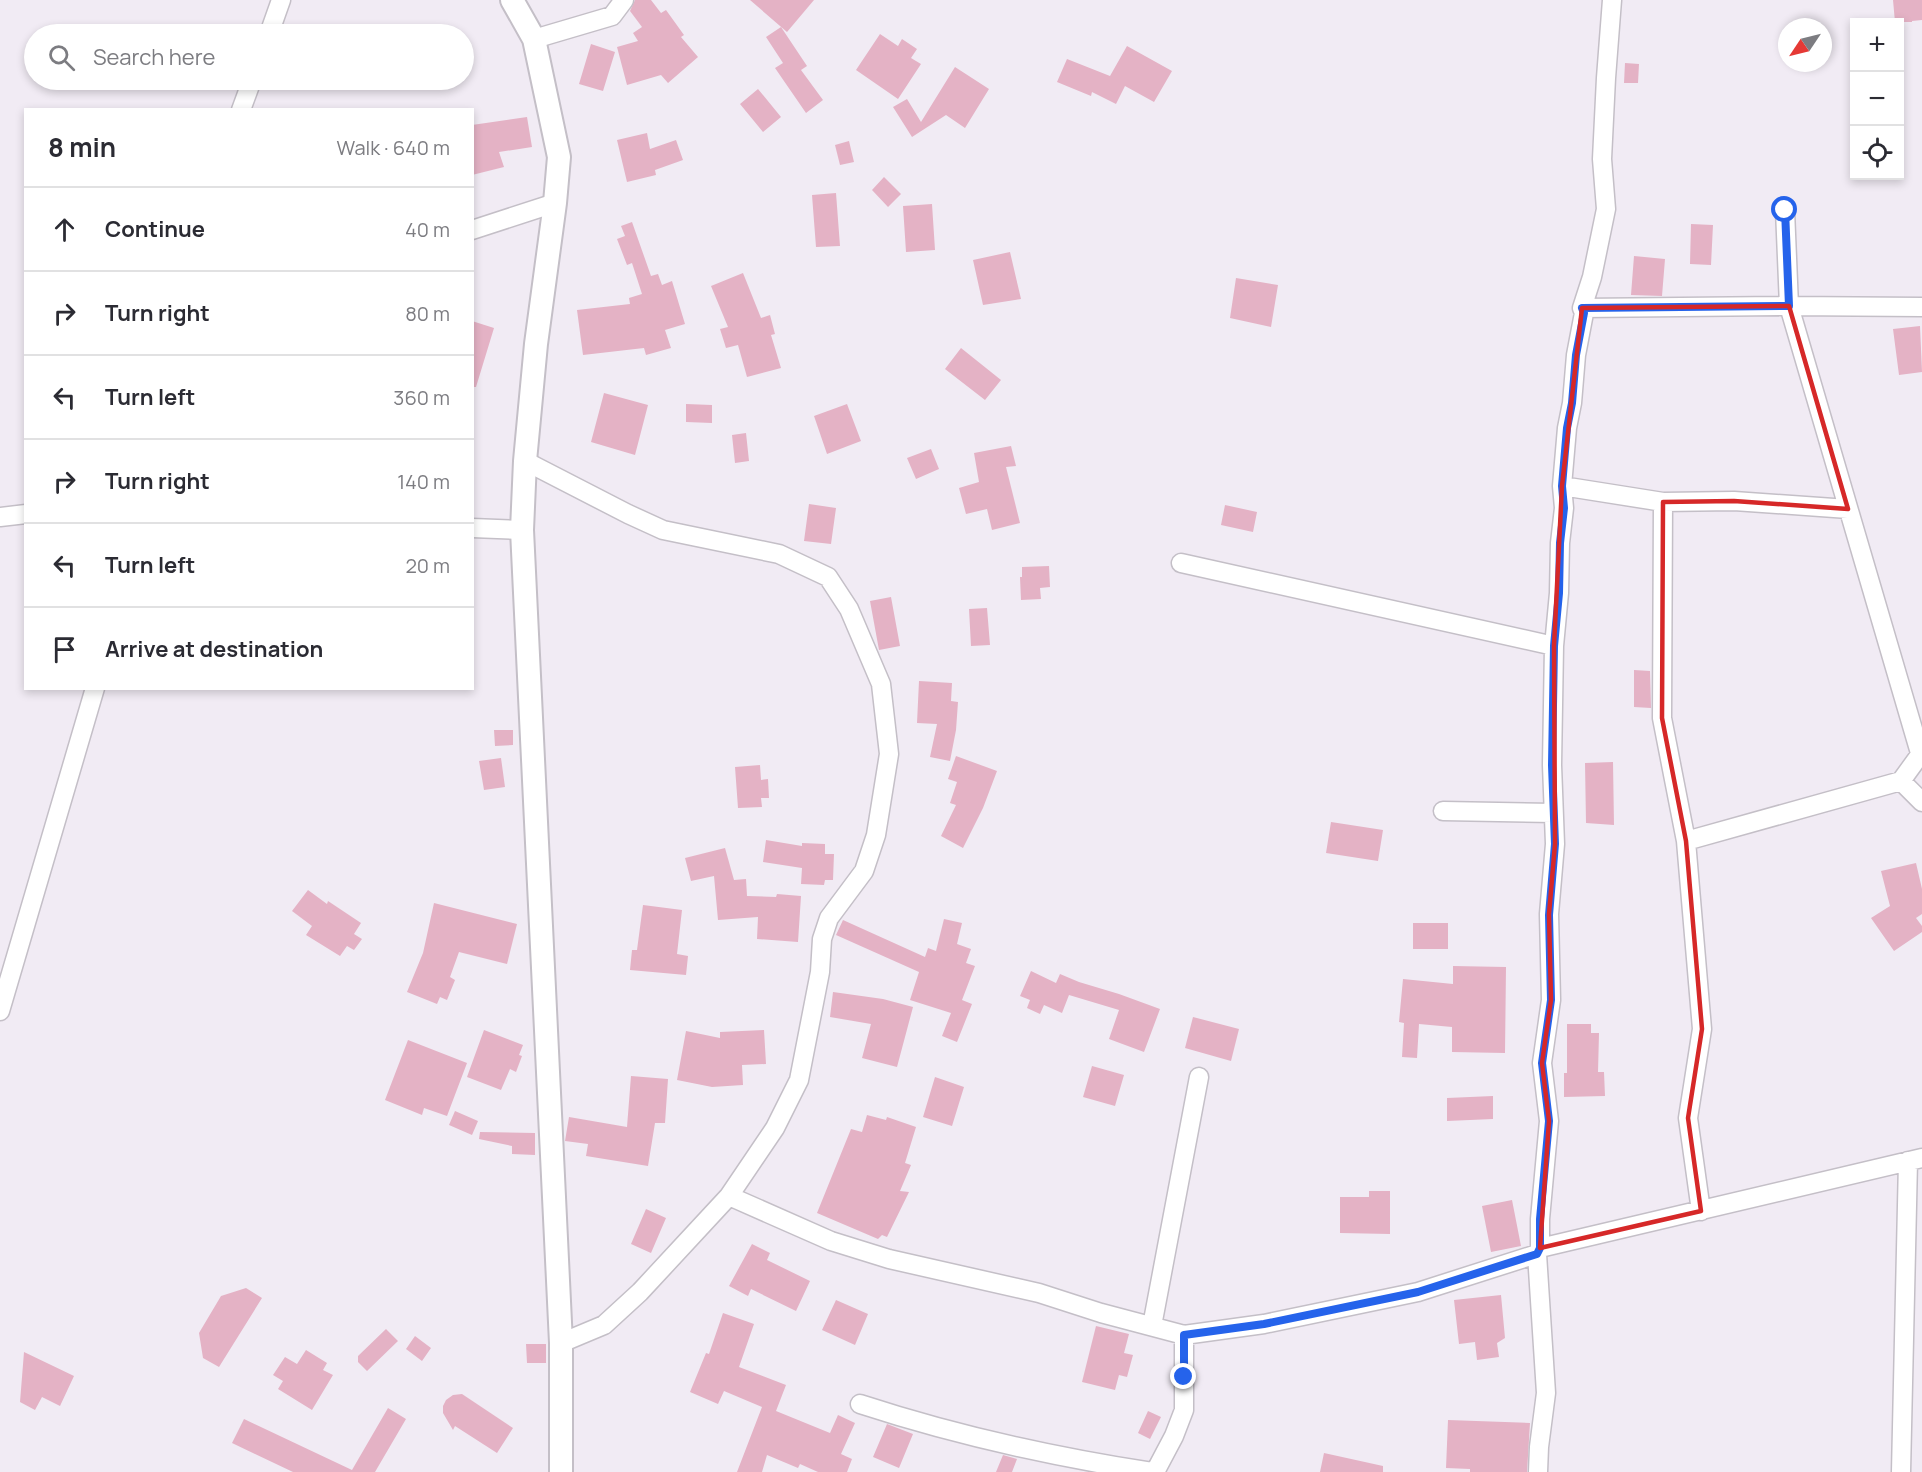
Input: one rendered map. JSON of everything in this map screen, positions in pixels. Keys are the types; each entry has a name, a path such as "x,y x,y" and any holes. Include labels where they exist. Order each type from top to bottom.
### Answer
{"street":[{"path":"273,24 281,0"},
{"path":"512,0 534,39 559,157 536,344 525,461 522,530 561,1344 561,1472"},
{"path":"534,39 612,16 624,0"},
{"path":"1538,1472 1546,1393 1539,1251 1549,1121 1542,1063 1551,1000 1549,915 1555,844 1552,765 1554,646 1564,508 1562,486 1576,355 1584,313 1582,308 1592,277 1606,209 1602,159 1612,0"},
{"path":"242,108 248,90"},
{"path":"474,229 555,203"},
{"path":"1686,840 1901,781 1921,752 1789,306 1785,210"},
{"path":"1582,308 1922,307"},
{"path":"525,461 663,530 779,554 828,577 849,609 881,684 889,754 876,836 864,871 829,918 822,939 820,972 799,1080 776,1128 729,1196 640,1292 604,1325 561,1344"},
{"path":"1562,486 1663,502 1734,501 1848,509"},
{"path":"1663,502 1662,718 1686,840 1702,1029 1688,1118 1701,1211"},
{"path":"0,518 24,514"},
{"path":"474,528 522,530"},
{"path":"1181,563 1554,646"},
{"path":"0,1011 94,690"},
{"path":"1901,781 1922,802"},
{"path":"1443,811 1553,813"},
{"path":"1152,1326 1199,1077"},
{"path":"729,1196 831,1241 888,1259 1039,1293 1184,1335 1264,1324 1418,1292 1539,1251 1915,1159 1901,1472"},
{"path":"860,1404 907,1419 1027,1449 1154,1472 1174,1436 1184,1410 1184,1335"}],"highlighted area":[{"path":"1789,306 1848,509 1734,501 1663,502 1662,718 1686,841 1702,1029 1688,1118 1701,1211 1540,1248 1549,1121 1542,1063 1551,1000 1549,914 1555,844 1554,646 1562,486 1582,308"}],"building":[{"path":"635,0 651,0 661,13 666,10 684,35 681,37 698,57 668,83 661,75 627,85 617,47 638,41 633,33 642,27 630,11"},
{"path":"750,0 814,0 787,32"},
{"path":"1893,0 1922,0 1922,20 1904,22 1904,18 1895,18"},
{"path":"781,27 807,66 801,70 823,100 806,113 775,68 783,63 766,37"},
{"path":"880,34 898,46 902,39 917,49 911,58 921,64 898,99 856,70"},
{"path":"591,44 615,52 603,91 579,84"},
{"path":"1127,46 1172,71 1154,102 1125,86 1116,104 1092,92 1091,96 1057,82 1067,59 1110,76"},
{"path":"1625,63 1639,64 1638,83 1624,83"},
{"path":"955,67 989,89 965,128 946,115 912,137 893,107 907,99 921,122"},
{"path":"758,89 781,117 763,132 740,104"},
{"path":"527,117 532,147 499,152 504,167 474,174 474,125"},
{"path":"647,133 650,149 676,140 683,160 655,170 656,175 627,182 617,140"},
{"path":"849,141 854,162 840,165 835,145"},
{"path":"884,177 901,194 888,207 872,190"},
{"path":"836,193 840,246 816,247 812,195"},
{"path":"932,204 935,250 906,252 903,206"},
{"path":"632,222 651,276 658,274 662,285 672,281 685,324 665,330 671,348 646,355 644,348 583,355 577,310 630,304 629,298 642,294 632,263 627,265 617,239 625,236 621,226"},
{"path":"1691,224 1713,225 1711,265 1690,264"},
{"path":"1010,252 1021,299 983,305 973,260"},
{"path":"1634,256 1665,259 1662,296 1631,295"},
{"path":"743,273 761,318 770,315 775,334 771,335 781,368 747,377 738,345 726,348 720,329 728,327 711,286"},
{"path":"1236,278 1278,285 1271,327 1230,318"},
{"path":"474,322 494,328 476,387 474,387"},
{"path":"1920,326 1922,372 1899,375 1893,329"},
{"path":"961,348 1001,380 985,400 945,369"},
{"path":"604,393 648,405 635,455 591,442"},
{"path":"686,404 712,405 712,423 686,422"},
{"path":"847,404 861,441 827,454 814,416"},
{"path":"746,433 749,461 735,463 732,435"},
{"path":"1011,446 1016,466 1006,467 1020,523 992,530 987,509 966,514 959,488 979,482 974,453"},
{"path":"931,449 939,469 916,479 907,458"},
{"path":"809,504 836,508 831,544 804,541"},
{"path":"1225,505 1257,512 1253,532 1221,525"},
{"path":"1049,566 1050,587 1040,588 1041,599 1021,600 1022,567"},
{"path":"891,597 900,646 879,650 870,601"},
{"path":"987,608 990,645 971,646 969,609"},
{"path":"1634,670 1650,671 1651,708 1634,707"},
{"path":"919,681 952,683 951,701 958,702 950,761 930,757 937,724 917,723"},
{"path":"494,730 513,730 513,745 495,746"},
{"path":"956,756 997,771 983,808 963,848 941,836 956,805 950,803 957,782 948,779"},
{"path":"501,758 505,787 484,790 479,761"},
{"path":"1613,762 1614,825 1586,823 1585,763"},
{"path":"760,765 761,780 768,779 769,798 761,798 762,807 738,808 735,767"},
{"path":"1331,822 1383,830 1378,861 1326,853"},
{"path":"766,840 802,846 802,843 825,844 825,854 834,854 833,880 825,880 824,885 801,884 802,868 763,862"},
{"path":"725,848 734,880 746,879 747,896 776,897 777,894 801,896 798,942 757,939 758,917 718,920 714,876 691,881 685,858"},
{"path":"1916,863 1922,889 1922,914 1916,918 1922,926 1922,932 1894,951 1871,918 1890,906 1881,871"},
{"path":"308,890 327,904 328,901 361,923 354,934 362,939 354,950 347,946 340,956 306,935 312,926 292,911"},
{"path":"434,903 517,924 507,964 459,952 450,977 455,980 447,1000 440,997 437,1004 407,992 423,953"},
{"path":"643,905 682,910 677,954 688,956 686,975 630,970 632,950 637,950"},
{"path":"944,919 962,923 957,944 971,949 966,963 975,966 962,1000 972,1004 957,1042 942,1036 951,1013 910,1000 919,972 836,935 843,920 925,957 928,948 936,951"},
{"path":"1413,923 1448,923 1448,949 1413,949"},
{"path":"1453,966 1506,967 1505,1053 1452,1052 1452,1027 1419,1024 1417,1058 1402,1057 1404,1023 1399,1022 1403,979 1453,984"},
{"path":"1031,971 1056,983 1060,974 1160,1009 1144,1052 1109,1039 1119,1010 1069,995 1062,1013 1044,1005 1040,1014 1027,1008 1030,1000 1020,996"},
{"path":"833,992 883,999 913,1007 897,1067 862,1058 871,1024 830,1017"},
{"path":"1193,1017 1239,1029 1231,1061 1185,1048"},
{"path":"1567,1024 1591,1024 1591,1033 1599,1033 1598,1072 1604,1072 1605,1096 1564,1097 1564,1073 1567,1073"},
{"path":"484,1030 523,1045 516,1072 510,1069 501,1090 467,1077"},
{"path":"764,1030 766,1064 742,1065 743,1085 712,1087 677,1080 686,1031 720,1038 720,1032"},
{"path":"408,1040 467,1063 447,1116 424,1108 422,1115 385,1100"},
{"path":"1092,1066 1124,1075 1115,1106 1083,1097"},
{"path":"631,1076 668,1079 665,1123 655,1123 648,1166 586,1156 588,1144 565,1141 569,1117 627,1127"},
{"path":"935,1077 964,1087 952,1126 923,1117"},
{"path":"1493,1096 1493,1119 1447,1121 1447,1098"},
{"path":"455,1111 478,1121 472,1135 449,1125"},
{"path":"867,1115 886,1120 887,1117 916,1127 905,1163 911,1165 900,1191 909,1192 887,1237 882,1235 878,1239 817,1213 851,1129 862,1132"},
{"path":"480,1132 535,1133 535,1155 512,1154 512,1146 479,1139"},
{"path":"1369,1191 1390,1191 1390,1234 1340,1233 1340,1197 1369,1197"},
{"path":"1512,1200 1521,1246 1491,1252 1482,1206"},
{"path":"646,1209 666,1218 651,1253 631,1244"},
{"path":"752,1244 770,1253 767,1260 810,1281 796,1311 751,1289 748,1296 729,1286"},
{"path":"246,1288 262,1298 219,1367 203,1358 199,1333 221,1296"},
{"path":"1501,1295 1505,1338 1497,1343 1499,1357 1477,1360 1475,1342 1459,1344 1454,1300"},
{"path":"836,1300 868,1314 855,1345 822,1330"},
{"path":"723,1313 754,1324 739,1367 786,1385 776,1411 830,1433 838,1415 855,1423 841,1454 852,1459 847,1472 818,1472 800,1464 798,1468 767,1455 762,1472 737,1472 762,1407 724,1391 718,1404 690,1392 706,1353 709,1354"},
{"path":"1096,1326 1129,1334 1124,1353 1133,1355 1127,1377 1119,1375 1115,1390 1082,1382"},
{"path":"386,1329 398,1341 367,1371 358,1362 358,1356"},
{"path":"415,1336 431,1348 422,1361 406,1349"},
{"path":"526,1344 546,1344 546,1363 527,1363"},
{"path":"306,1350 327,1363 323,1370 333,1375 312,1410 278,1389 283,1381 273,1375 285,1357 297,1364"},
{"path":"24,1352 74,1376 60,1406 42,1397 35,1410 20,1402"},
{"path":"462,1394 513,1428 497,1453 455,1426 453,1430 443,1413 443,1406 446,1400 453,1395"},
{"path":"388,1408 406,1419 375,1472 293,1472 232,1443 244,1419 352,1470"},
{"path":"1148,1411 1161,1417 1150,1439 1138,1433"},
{"path":"1448,1420 1530,1423 1527,1472 1470,1472 1470,1469 1446,1468"},
{"path":"887,1424 913,1434 899,1468 873,1457"},
{"path":"1324,1453 1383,1466 1383,1472 1320,1472"},
{"path":"1003,1455 1017,1459 1012,1472 996,1472"}],"route":[{"path":"1184,1377 1184,1335 1264,1324 1418,1292 1537,1254 1540,1248 1540,1219 1549,1121 1542,1063 1551,1000 1549,915 1555,844 1552,765 1554,646 1564,508 1562,486 1576,355 1584,313 1582,308 1789,306 1785,210"}]}
